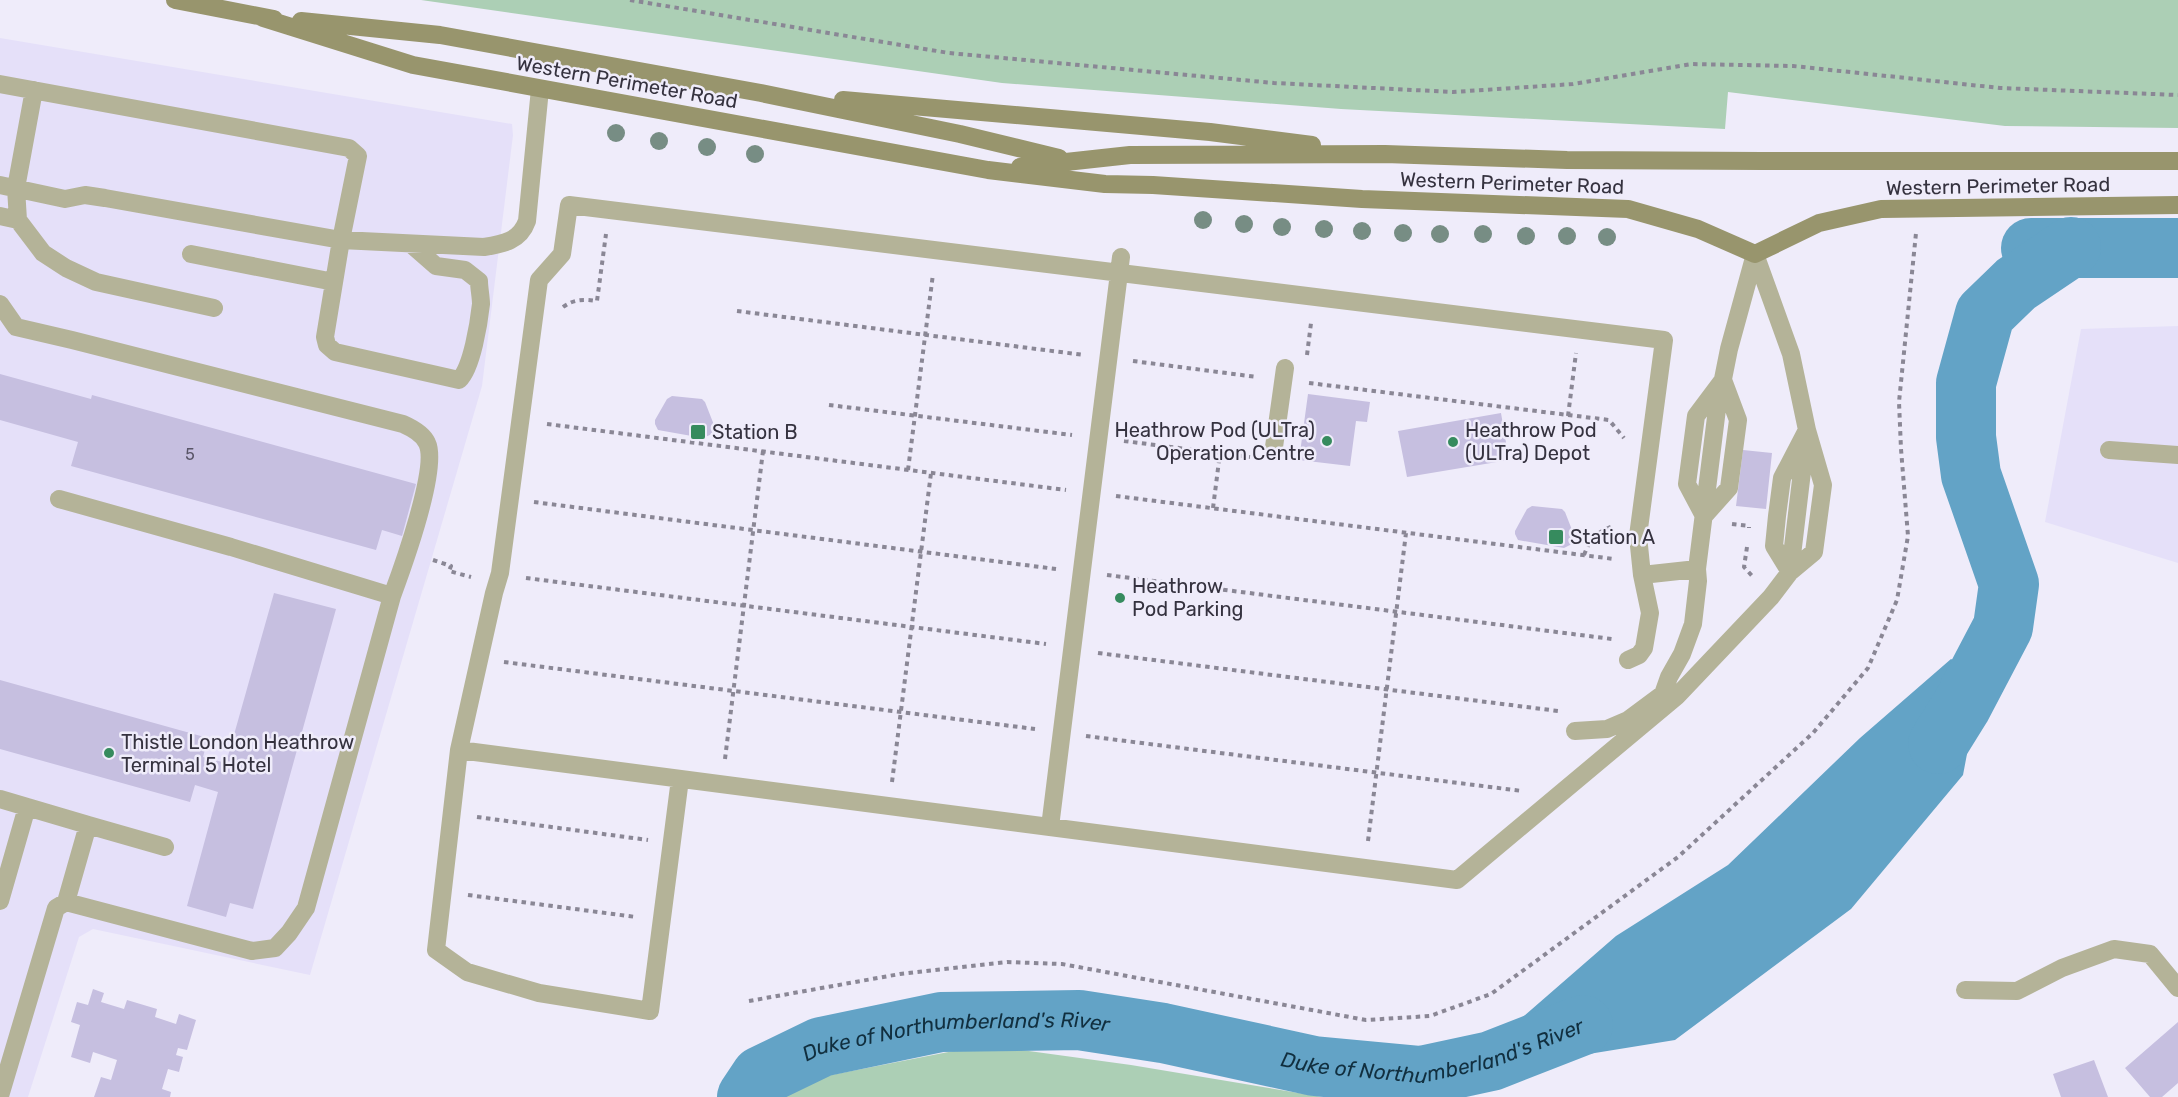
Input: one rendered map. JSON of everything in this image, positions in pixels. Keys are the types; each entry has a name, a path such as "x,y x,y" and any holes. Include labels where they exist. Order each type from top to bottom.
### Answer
{"street":[{"name":"Western Perimeter Road","path":"175,0 263,18 413,65 988,170 1068,181 1362,200 1628,208 1698,229 1755,254 1819,224 1881,209 2178,205"},
{"name":"Western Perimeter Road","path":"263,18 440,35 761,93 960,134 1153,185"},
{"name":"Western Perimeter Road","path":"761,93 1210,132 1385,154"},
{"name":"Western Perimeter Road","path":"988,170 1130,155 1385,154 1568,160 2178,161"}],"lane":[{"path":"0,84 349,148 358,156 334,282 325,337 327,345 335,352 459,380 465,375 470,362 481,303 479,281 465,270 436,266 412,245"},
{"path":"8,186 65,199 85,195 341,240 484,247 515,238 524,230 527,221 540,89"},
{"path":"34,90 8,186 18,220 43,253 66,268 96,282 214,308"},
{"path":"680,779 650,1011 539,993 467,972 436,950 459,750 500,573 539,280 562,254 569,205 936,250 1120,265 1664,340 1638,536 1642,575 1650,613 1644,648 1639,655 1628,660"},
{"path":"0,216 18,220"},
{"path":"191,254 334,282"},
{"path":"1575,731 1607,729 1628,720 1663,694 1669,677 1682,654 1693,624 1698,581 1697,568 1717,409 1729,349 1755,254"},
{"path":"459,750 1457,880 1677,696 1771,597 1790,572 1807,430 1791,354 1755,254"},
{"path":"1050,827 1120,265"},
{"path":"0,304 16,327 403,424 422,435 429,446 427,484 408,551 392,596 306,908 289,933 275,948 252,951 66,902"},
{"path":"1274,447 1284,374"},
{"path":"2109,450 2178,455"},
{"path":"60,499 231,547 392,596"},
{"path":"1642,575 1697,568"},
{"path":"0,800 165,847"},
{"path":"0,901 27,807"},
{"path":"0,1096 56,908 66,902 88,825"},
{"path":"1965,990 2017,991 2062,968 2114,948 2150,954 2178,988"}],"path":[{"path":"630,0 949,53 1274,83 1453,92 1573,84 1691,64 1792,66 2000,88 2178,95"},
{"path":"558,312 575,300 597,301 609,210"},
{"path":"748,1001 900,974 1007,962 1062,964 1366,1020 1430,1016 1491,994 1678,857 1813,733 1868,668 1897,600 1908,536 1899,402 1918,210"},
{"path":"908,470 936,250"},
{"path":"737,311 1085,356"},
{"path":"1127,361 1284,374 1609,420"},
{"path":"829,405 1076,436"},
{"path":"537,423 1076,491"},
{"path":"721,785 764,451"},
{"path":"1213,508 1220,453"},
{"path":"889,806 931,473"},
{"path":"1109,495 1623,560"},
{"path":"528,502 1060,569"},
{"path":"1364,868 1407,533"},
{"path":"1099,574 1619,640"},
{"path":"515,576 1050,644"},
{"path":"1090,651 1562,711"},
{"path":"506,662 1039,730"},
{"path":"1080,735 1528,792"},
{"path":"467,816 654,841 673,838"},
{"path":"458,894 646,918 662,917"}],"shaded area":[{"path":"0,38 512,124 513,135 482,386 310,975 93,929 79,937 28,1097 0,1097"},
{"path":"2178,326 2178,563 2045,522 2081,329"}],"green space":[{"path":"421,0 2178,0 2178,128 2005,126 1728,92 1725,129 1341,109 1002,83"},
{"path":"984,1045 1131,1065 1323,1097 772,1097 775,1086"}],"water":[{"path":"1951,659 1982,675 1963,775 1851,909 1675,1040 1508,1067 1500,1037 1616,936 1728,865 1860,738"}],"building":[{"path":"0,374 91,399 92,395 416,484 402,536 382,530 376,550 71,466 78,442 0,420"},
{"name":"Heathrow Pod (ULTra) Operation Centre","path":"1308,394 1370,402 1367,422 1356,421 1350,466 1299,460"},
{"path":"672,396 702,399 714,425 712,434 703,438 658,430 655,420 667,399"},
{"name":"Heathrow Pod (ULTra) Depot","path":"1501,413 1509,460 1407,477 1398,431"},
{"path":"1743,450 1772,453 1766,509 1736,506"},
{"path":"1532,506 1562,509 1574,535 1572,544 1564,548 1518,540 1515,531 1527,509"},
{"name":"Thistle London Heathrow Terminal 5 Hotel","path":"274,593 336,609 253,909 230,903 226,917 187,906 218,792 195,785 190,802 0,749 0,680 208,738 203,757 226,763"},
{"path":"93,989 104,993 101,1002 124,1009 127,1000 157,1009 155,1017 176,1024 179,1014 196,1020 187,1050 178,1048 176,1055 183,1057 179,1072 168,1069 162,1089 171,1092 170,1097 94,1097 101,1077 111,1080 117,1060 93,1052 90,1063 71,1057 80,1025 71,1022 77,1002 88,1005"},
{"path":"2178,1022 2178,1083 2162,1097 2150,1097 2125,1068"},
{"path":"2094,1060 2108,1097 2061,1097 2053,1074"}],"waterway":[{"name":"Duke of Northumberland's River","path":"1938,744 1961,707 2003,627 2009,584 1971,475 1966,437 1966,383 1985,314 2016,284 2071,247"},
{"name":"Duke of Northumberland's River","path":"2031,248 2178,248"},
{"name":"Duke of Northumberland's River","path":"747,1097 761,1076 821,1047 941,1022 1079,1020 1163,1033 1314,1066 1421,1076 1491,1061 1583,1025"}],"place":[{"name":"Station B","path":"698,432"},
{"name":"Heathrow Pod (ULTra) Operation Centre","path":"1327,441"},
{"name":"Heathrow Pod (ULTra) Depot","path":"1453,442"},
{"name":"Station A","path":"1556,537"},
{"name":"Heathrow Pod Parking","path":"1120,598"},
{"name":"Thistle London Heathrow Terminal 5 Hotel","path":"109,753"}]}
